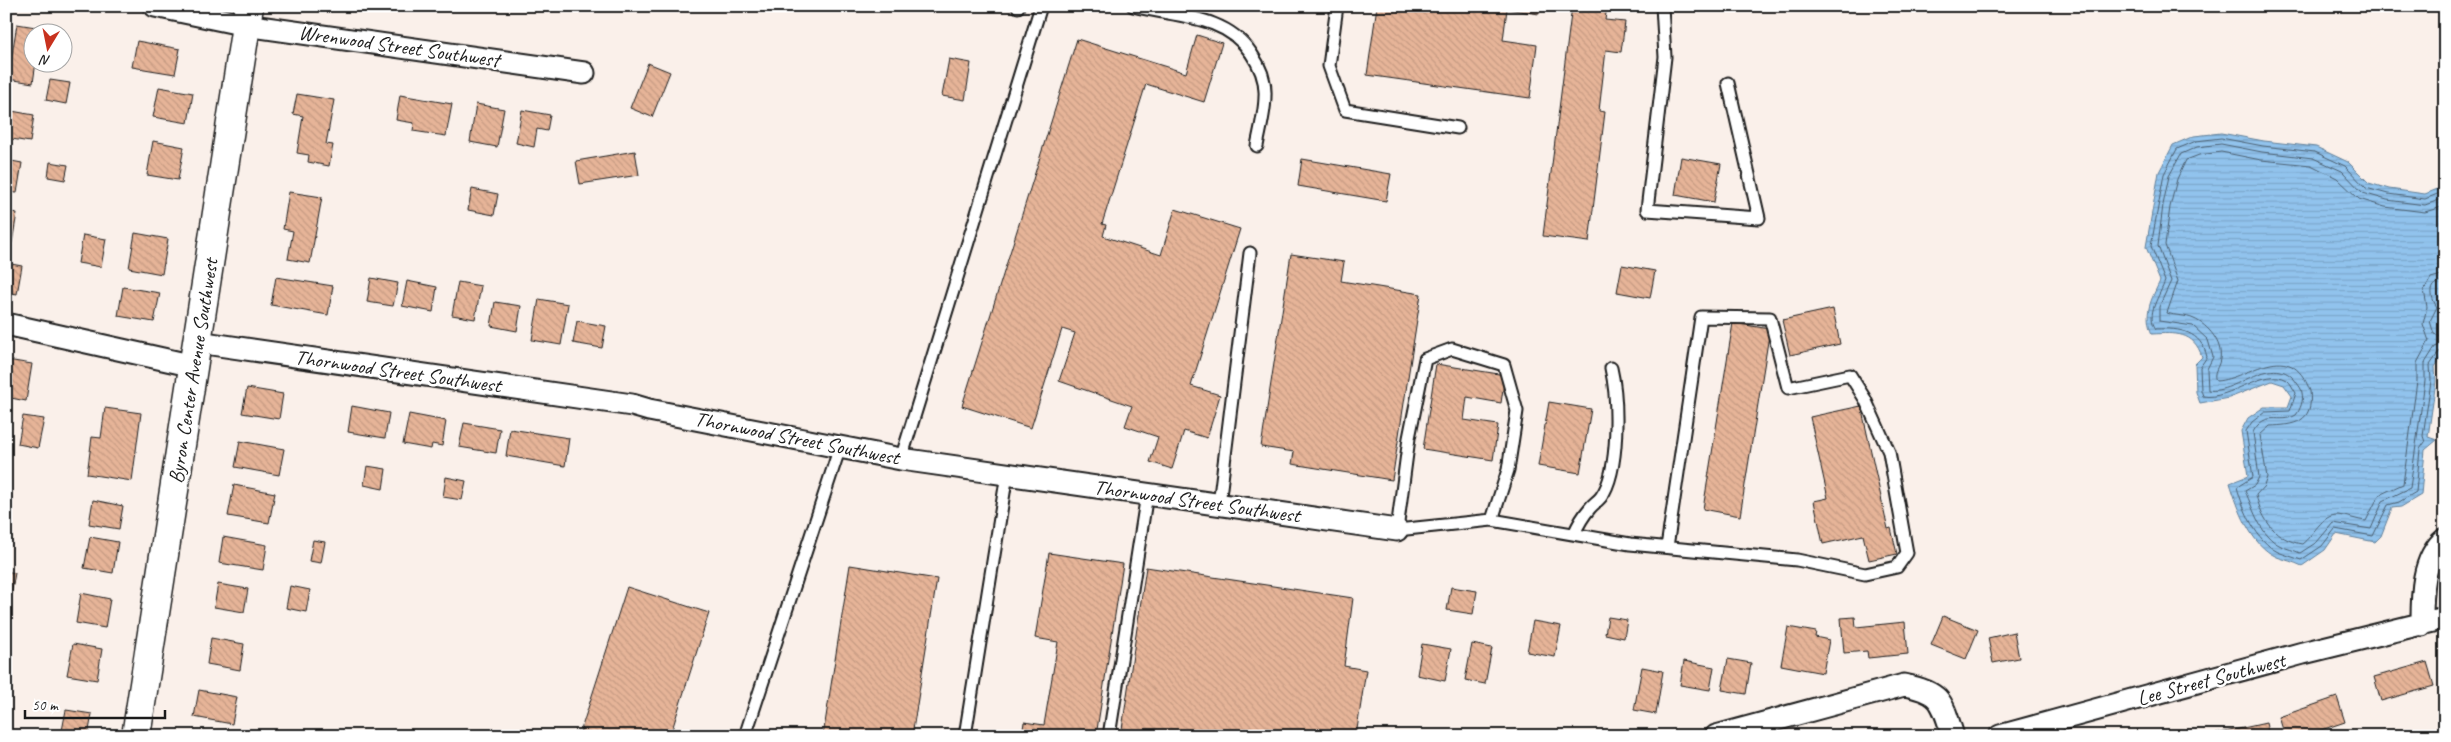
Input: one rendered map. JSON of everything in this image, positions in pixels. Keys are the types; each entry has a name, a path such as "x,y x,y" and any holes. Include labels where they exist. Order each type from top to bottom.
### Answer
{"main road":[{"name":"Byron Center Avenue Southwest","path":"136,736 248,15"}],"street":[{"name":"Wrenwood Street Southwest","path":"155,6 248,15 584,72"},
{"name":"Thornwood Street Southwest","path":"6,324 196,354 632,405 902,459 1397,530"},
{"path":"2422,625 2422,591 2428,566 2445,539"},
{"name":"Lee Street Southwest","path":"2000,736 2303,653 2445,618"},
{"path":"1716,736 1904,684 1934,693 1942,702 1953,736"}],"lane":[{"path":"902,459 1042,6"},
{"path":"1133,6 1206,21 1227,28 1244,43 1261,67 1265,96 1257,146"},
{"path":"1337,6 1329,66 1346,110 1458,128"},
{"path":"1662,6 1665,57 1647,210 1759,218 1728,84"},
{"path":"1218,504 1250,253"},
{"path":"1492,520 1508,470 1517,411 1504,365 1452,349 1424,359 1409,438 1397,530 1492,520 1630,544 1797,560 1865,574 1897,567 1907,553 1889,452 1865,399 1850,375 1788,388 1770,318 1701,317 1667,547"},
{"path":"1574,534 1585,514 1602,497 1610,473 1616,431 1614,381 1611,368"},
{"path":"745,736 840,447"},
{"path":"964,736 1008,474"},
{"path":"1109,736 1147,494"}],"water":[{"path":"2221,133 2264,141 2316,147 2348,162 2369,183 2389,189 2425,194 2445,186 2445,234 2442,239 2445,240 2445,285 2442,294 2445,301 2445,313 2441,321 2445,334 2444,353 2435,367 2436,381 2428,437 2437,440 2425,450 2421,495 2401,507 2392,508 2381,536 2375,542 2336,534 2325,550 2302,566 2277,557 2259,544 2246,525 2230,483 2248,476 2241,431 2248,418 2264,407 2288,407 2292,396 2284,385 2272,381 2229,398 2200,403 2196,392 2195,364 2202,357 2194,342 2183,335 2152,334 2149,327 2149,307 2160,281 2146,247 2159,172 2173,145 2194,136"}],"building":[{"path":"523,6 555,6 554,11"},
{"path":"1377,6 1540,6 1539,14 1507,9 1503,40 1537,45 1530,98 1367,75"},
{"path":"1572,6 1607,6 1605,20 1625,22 1621,52 1606,50 1599,111 1605,112 1589,242 1543,236"},
{"path":"17,24 22,25 22,72 35,72 33,83 8,79"},
{"path":"1197,35 1222,43 1204,102 1146,84 1102,224 1106,225 1103,236 1161,255 1175,209 1240,229 1191,386 1220,395 1207,438 1184,431 1172,469 1150,462 1158,437 1125,426 1132,406 1059,381 1075,333 1062,329 1031,428 962,406 1077,39 1186,73"},
{"path":"137,41 180,49 175,74 132,67"},
{"path":"949,59 971,63 965,100 942,96"},
{"path":"648,63 670,72 652,117 630,108"},
{"path":"50,80 70,83 66,104 46,100"},
{"path":"159,87 193,93 188,123 153,117"},
{"path":"297,94 334,100 326,144 333,145 329,166 308,162 309,155 297,153 303,116 293,114"},
{"path":"400,95 452,104 446,136 413,131 414,123 396,120"},
{"path":"476,104 504,109 497,147 470,142"},
{"path":"6,110 34,115 30,142 6,138"},
{"path":"522,110 550,115 547,131 537,129 534,147 516,143"},
{"path":"153,141 184,147 178,180 147,175"},
{"path":"635,151 639,175 580,184 576,161"},
{"path":"1681,157 1721,164 1714,202 1675,195"},
{"path":"1302,159 1391,174 1386,201 1298,186"},
{"path":"6,160 22,163 17,193 6,192"},
{"path":"50,162 68,165 65,180 48,177"},
{"path":"472,189 498,194 494,215 468,210"},
{"path":"289,192 322,197 310,263 288,259 293,231 283,229"},
{"path":"6,211 17,213 12,243 6,242"},
{"path":"135,233 168,239 162,274 129,268"},
{"path":"83,235 106,239 101,267 78,263"},
{"path":"1291,254 1344,262 1341,281 1421,294 1392,480 1292,464 1294,452 1261,447"},
{"path":"6,263 22,266 17,294 6,292"},
{"path":"1622,265 1655,271 1650,298 1617,292"},
{"path":"276,277 333,286 328,315 271,305"},
{"path":"371,278 398,283 393,306 367,302"},
{"path":"407,281 437,287 433,312 402,306"},
{"path":"458,282 481,286 475,319 452,315"},
{"path":"123,287 160,293 154,322 118,316"},
{"path":"539,299 568,304 561,345 532,340"},
{"path":"495,302 521,306 517,331 491,326"},
{"path":"1833,309 1840,344 1790,355 1782,320"},
{"path":"577,321 606,326 602,348 573,343"},
{"path":"1733,323 1770,329 1740,516 1703,509"},
{"path":"7,360 32,364 26,401 6,397"},
{"path":"1436,364 1505,375 1501,403 1467,397 1464,420 1498,425 1493,460 1423,449"},
{"path":"247,388 283,394 279,419 242,413"},
{"path":"1549,402 1591,409 1580,473 1538,466"},
{"path":"352,406 389,413 385,438 348,432"},
{"path":"1861,406 1888,529 1891,528 1897,554 1869,560 1863,535 1823,544 1814,501 1828,498 1810,417"},
{"path":"105,408 141,413 132,481 87,474 92,437 101,438"},
{"path":"409,414 446,421 442,446 432,444 431,449 403,444"},
{"path":"23,416 44,419 38,448 18,444"},
{"path":"464,423 500,429 496,453 459,447"},
{"path":"510,429 569,438 565,466 506,456"},
{"path":"240,441 284,449 279,475 235,467"},
{"path":"367,466 386,469 383,489 364,485"},
{"path":"446,477 466,481 462,500 443,497"},
{"path":"234,485 275,493 269,523 228,516"},
{"path":"93,500 123,506 119,529 89,524"},
{"path":"90,537 118,542 113,573 84,568"},
{"path":"223,537 267,545 263,570 219,563"},
{"path":"313,540 325,542 321,563 309,561"},
{"path":"1049,553 1123,564 1096,736 1022,736 1024,722 1044,725 1058,642 1035,638"},
{"path":"850,565 937,579 912,736 823,736"},
{"path":"1146,567 1353,598 1344,666 1366,670 1356,736 1121,736"},
{"path":"6,571 15,573 11,595 6,594"},
{"path":"218,584 248,589 244,612 214,607"},
{"path":"290,586 310,590 306,612 286,608"},
{"path":"627,587 709,613 670,736 579,736"},
{"path":"1451,587 1477,591 1473,614 1447,610"},
{"path":"81,593 110,599 105,628 76,623"},
{"path":"1943,616 1978,630 1966,659 1931,645"},
{"path":"1608,617 1627,620 1624,638 1605,634"},
{"path":"1855,617 1856,627 1905,622 1908,654 1868,658 1867,651 1844,653 1841,618"},
{"path":"1533,621 1561,626 1555,657 1527,652"},
{"path":"1788,627 1816,632 1815,637 1829,640 1823,673 1781,665"},
{"path":"2014,632 2019,658 1993,663 1988,638"},
{"path":"211,638 244,644 240,670 207,664"},
{"path":"73,644 102,649 97,680 67,675"},
{"path":"1422,644 1451,649 1445,681 1417,675"},
{"path":"1472,644 1492,648 1485,684 1465,680"},
{"path":"1728,659 1751,663 1746,694 1722,690"},
{"path":"1684,661 1714,667 1710,690 1680,685"},
{"path":"2427,662 2434,686 2381,701 2374,677"},
{"path":"1642,667 1663,671 1656,714 1634,710"},
{"path":"199,690 237,697 232,724 194,717"},
{"path":"2337,697 2345,722 2303,736 2285,736 2279,717"},
{"path":"66,710 92,714 88,736 61,736"},
{"path":"2266,723 2269,736 2216,736 2216,734"}]}
